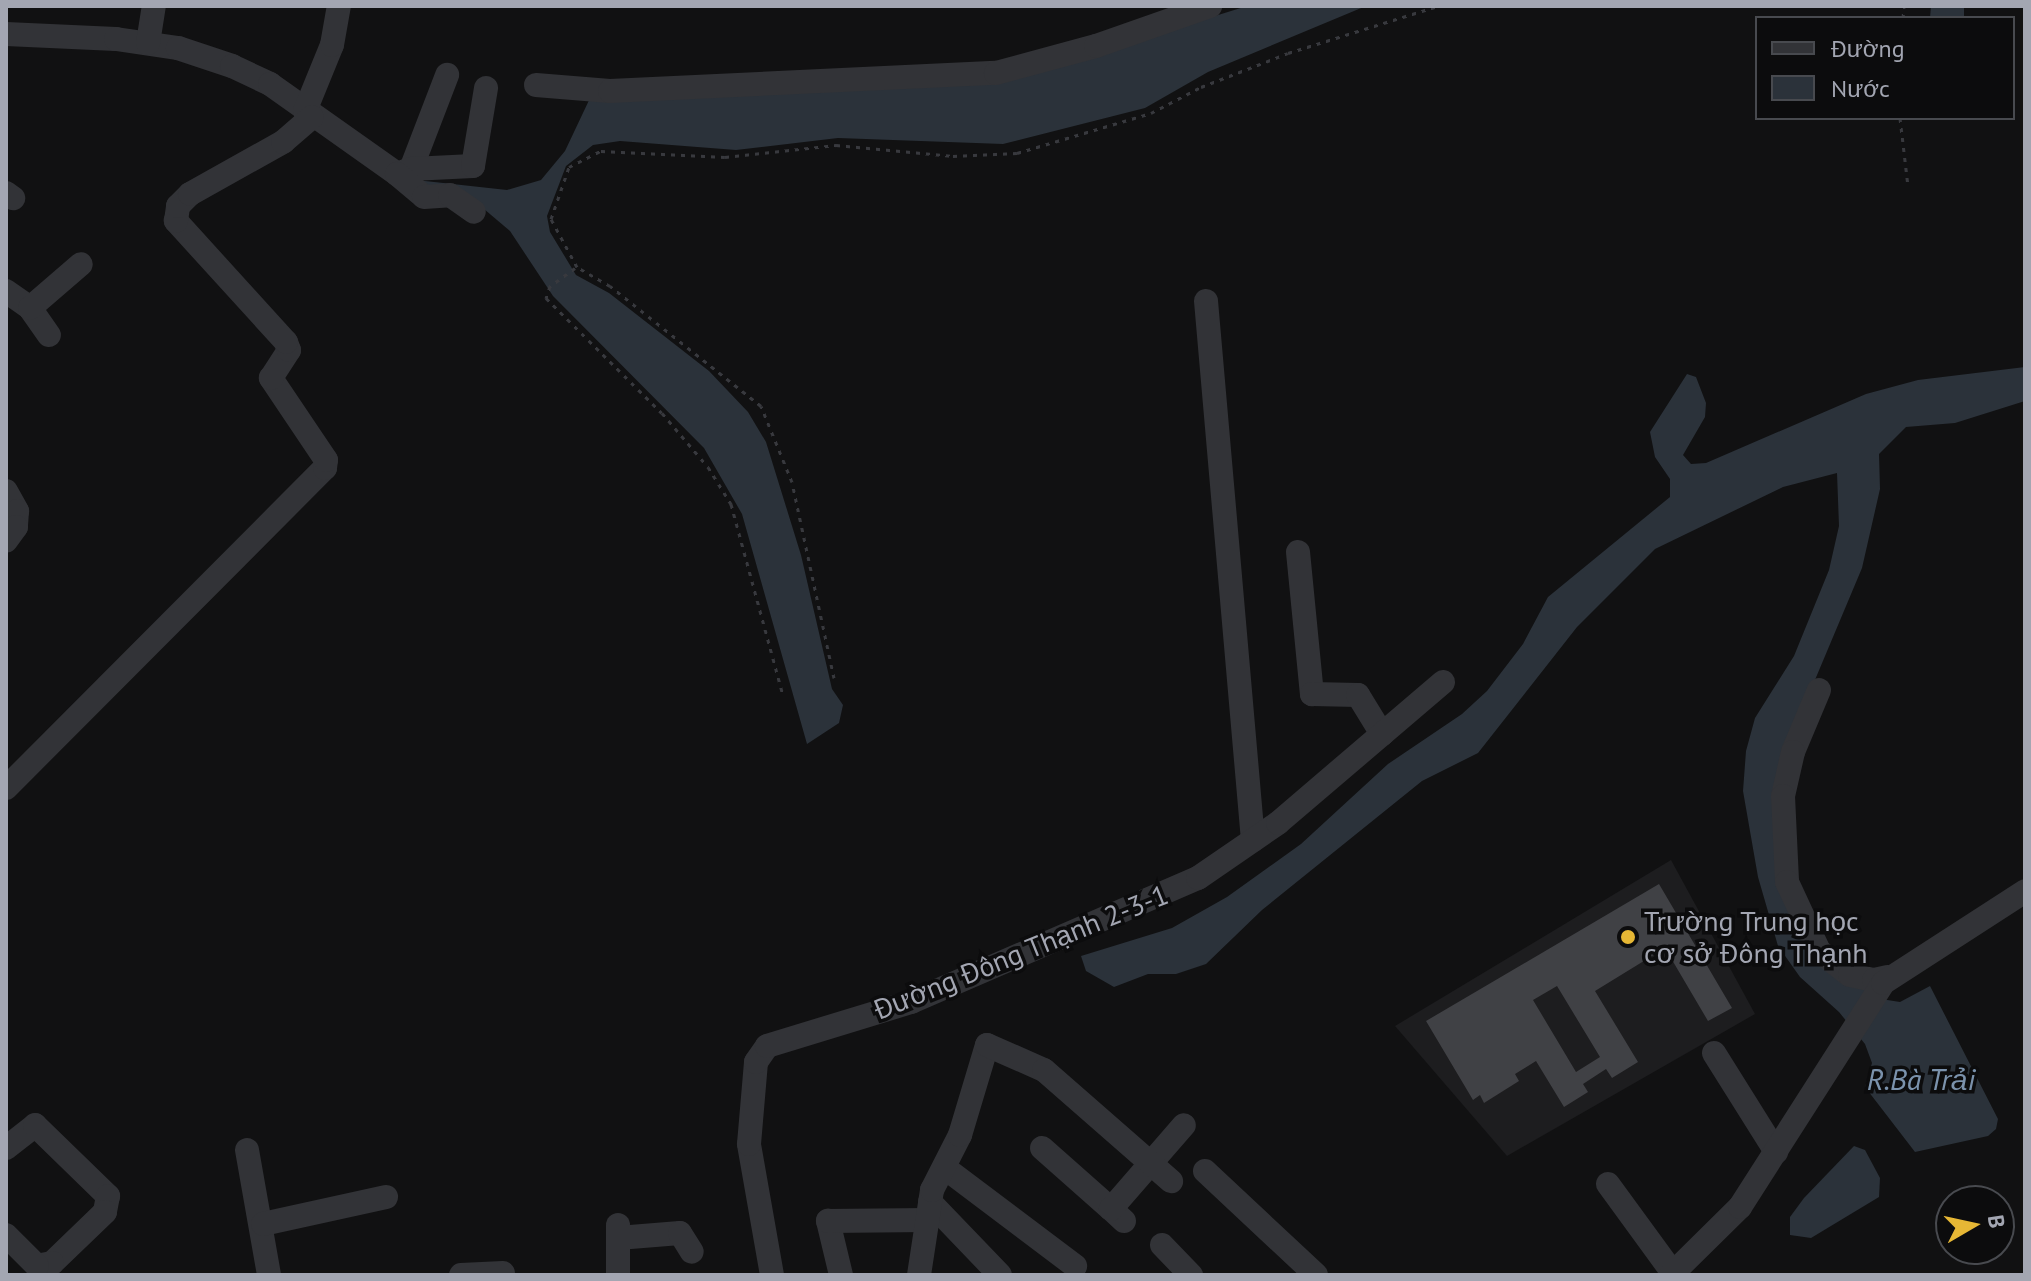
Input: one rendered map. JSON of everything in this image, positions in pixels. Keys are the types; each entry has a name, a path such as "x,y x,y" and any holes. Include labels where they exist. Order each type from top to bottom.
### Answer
{"street":[{"path":"148,43 154,6"},
{"path":"6,788 325,468 326,460 271,378 289,350 286,342 176,221 178,206 190,194 283,142 309,114 332,45 339,6"},
{"path":"536,85 578,85 591,91 996,73 1096,46 1210,6"},
{"path":"6,34 148,43 232,66 270,84 309,114 404,172 424,197 450,195 474,212"},
{"path":"404,172 447,75"},
{"path":"404,172 473,166 486,88"},
{"path":"30,308 81,264"},
{"path":"6,291 30,308 49,335"},
{"path":"1206,301 1253,840"},
{"path":"6,491 17,511 16,527 6,541"},
{"path":"1298,552 1312,694 1358,695 1382,734"},
{"name":"Đường Đông Thạnh 2-3-1","path":"772,1275 749,1144 756,1062 767,1046 911,1002 995,962 1110,918 1198,878 1253,840 1443,682"},
{"path":"1819,690 1793,752 1783,796 1787,882 1819,951 1850,975 1886,980"},
{"path":"1608,1184 1672,1274 1740,1207 1886,980 2025,891"},
{"path":"919,1275 929,1211 987,1045 1044,1070 1171,1181"},
{"path":"1714,1053 1776,1152"},
{"path":"6,1148 35,1125 108,1196 105,1212 52,1263 37,1266 6,1235"},
{"path":"1042,1148 1118,1215 1152,1162 1184,1125"},
{"path":"247,1150 263,1224 269,1275"},
{"path":"945,1168 1075,1266"},
{"path":"1205,1171 1316,1275"},
{"path":"263,1224 386,1197"},
{"path":"841,1275 828,1221 929,1211 1000,1275"},
{"path":"618,1275 618,1231 680,1233 692,1252"},
{"path":"1162,1245 1191,1275"},
{"path":"461,1275 503,1273"}],"path":[{"path":"834,678 792,482 761,406 610,286 577,267 551,219 569,167 601,151 725,157 836,145 953,156 1017,153 1151,113 1201,87 1288,53 1438,6"},
{"path":"1900,120 1908,186"},
{"path":"577,267 550,286 546,298 662,413 731,504 782,692"}],"shaded area":[{"name":"Trường Trung học cơ sở Đông Thạnh","path":"1671,860 1755,1014 1507,1156 1395,1026"}],"water":[{"path":"1247,6 1366,6 1208,72 1145,108 1003,144 838,138 736,150 620,141 593,145 566,166 547,216 550,232 576,275 609,293 709,371 748,412 766,442 801,555 832,689 843,705 839,723 807,744 742,514 704,448 553,296 510,231 484,209 416,180 507,190 541,180 565,151 591,96 862,88 1167,31"},
{"path":"1931,6 1964,6 1964,16 1930,16"},
{"name":"R.Bà Trải","path":"2025,367 2025,401 1955,423 1906,427 1879,454 1880,489 1862,568 1791,737 1788,905 1881,999 1900,1002 1930,986 1998,1119 1996,1129 1988,1136 1915,1152 1865,1087 1872,1063 1865,1044 1839,1012 1800,977 1778,946 1758,877 1743,791 1746,751 1755,718 1794,656 1829,570 1839,526 1837,473 1783,487 1655,549 1577,627 1478,753 1422,781 1262,910 1206,964 1176,974 1148,974 1114,987 1086,971 1081,956 1172,928 1227,897 1301,844 1388,764 1462,714 1487,691 1523,644 1548,597 1670,497 1670,479 1655,457 1650,432 1687,374 1696,377 1706,403 1705,417 1683,455 1691,464 1706,463 1866,394 1918,380"},
{"name":"R.Bà Trải","path":"1854,1146 1865,1150 1880,1178 1879,1197 1811,1238 1790,1235 1790,1217"}],"building":[{"path":"1659,884 1732,1008 1708,1021 1665,948 1595,991 1638,1062 1612,1078 1606,1069 1583,1084 1588,1092 1564,1107 1536,1061 1515,1074 1519,1081 1484,1103 1480,1095 1473,1100 1426,1021","holes":["1557,986 1600,1057 1576,1072 1533,1000"]}],"place":[{"name":"Trường Trung học cơ sở Đông Thạnh","path":"1628,937"}]}
